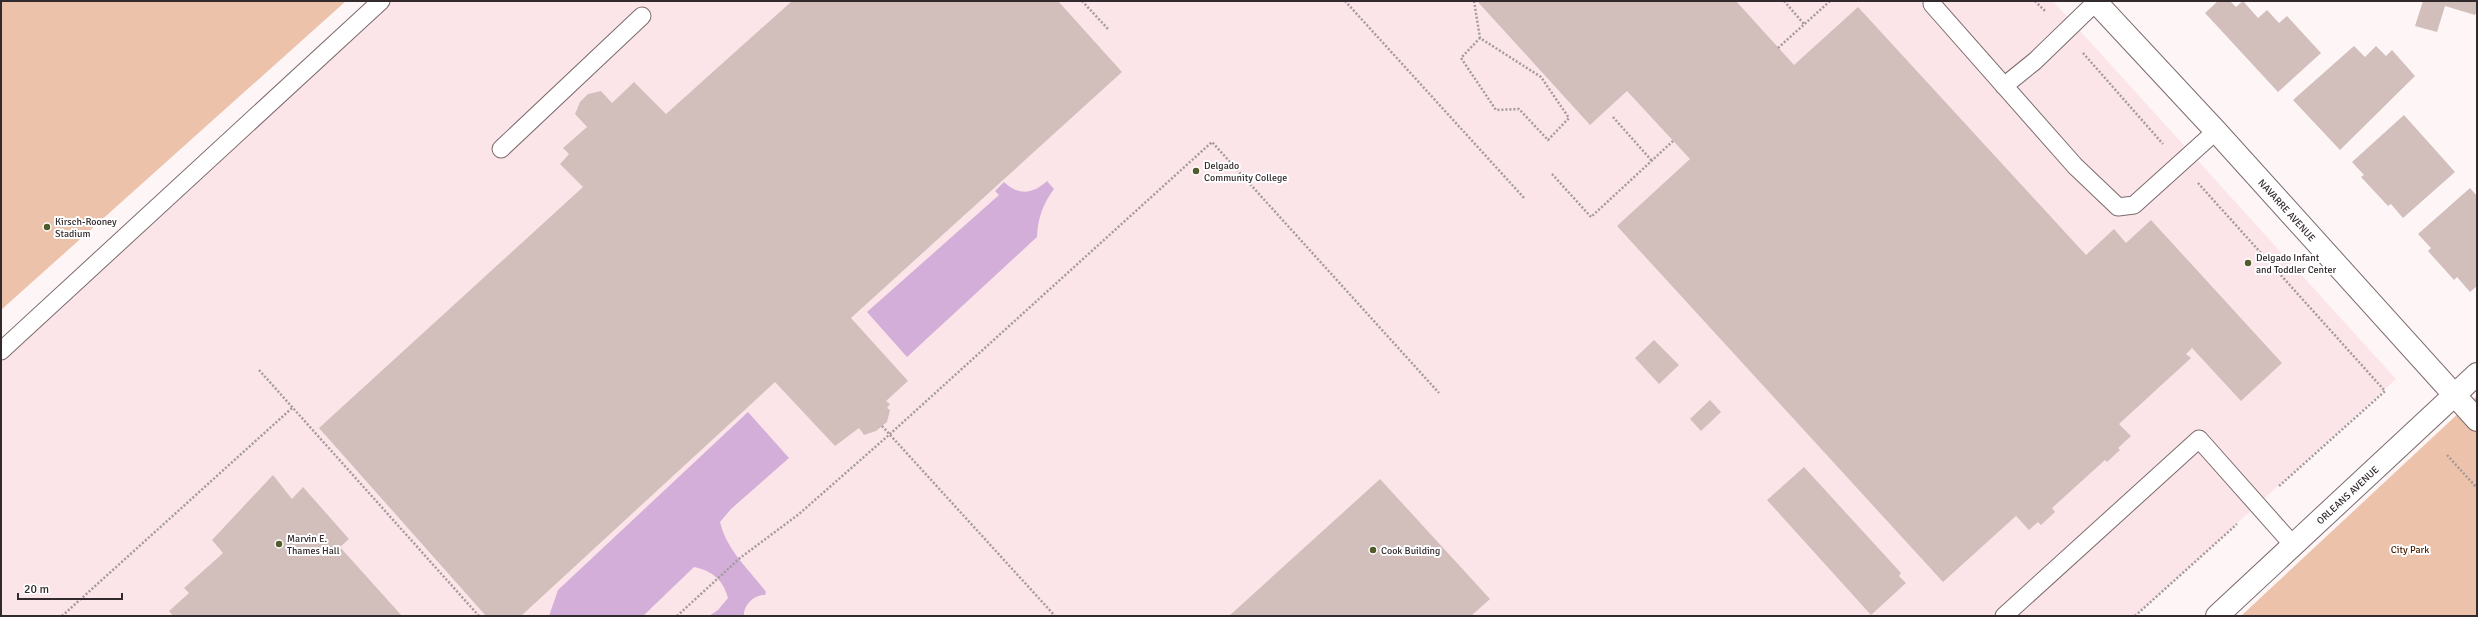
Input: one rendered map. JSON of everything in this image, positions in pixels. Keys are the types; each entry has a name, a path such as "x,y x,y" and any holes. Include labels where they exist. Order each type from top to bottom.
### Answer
{"street":[{"name":"NAVARRE AVENUE","path":"2096,1 2216,131 2477,420"},
{"name":"ORLEANS AVENUE","path":"2217,616 2294,546 2477,374"}],"lane":[{"path":"1,351 381,1"},
{"path":"2004,86 2035,62 2096,1"},
{"path":"1932,4 2075,166 2118,207 2134,205 2216,131"},
{"path":"501,149 642,16"},
{"path":"2004,616 2199,439 2294,546"}],"path":[{"path":"1082,1 1108,29"},
{"path":"1345,1 1526,199"},
{"path":"1474,1 1480,38 1541,77 1569,118 1548,140 1519,109 1496,110 1466,67 1461,58 1480,38"},
{"path":"1784,1 1804,24"},
{"path":"1778,48 1830,1"},
{"path":"2035,1 2385,391 2135,616"},
{"path":"1613,117 1652,161"},
{"path":"1552,174 1591,217 1673,141"},
{"path":"677,616 740,558 799,514 890,434 1212,142 1439,393"},
{"path":"259,370 479,616"},
{"path":"62,616 292,408"},
{"path":"882,426 1055,616"},
{"path":"2447,455 2477,488"}],"shaded area":[{"name":"Delgado Community College","path":"369,1 2053,1 2396,379 2135,616 1,616 1,340"},
{"path":"1047,181 1054,189 1042,211 1037,237 907,357 867,312 999,195 995,191 1004,182 1015,190 1026,192 1036,189"},
{"path":"748,412 789,458 731,509 720,522 723,532 733,551 766,592 765,595 757,596 750,601 745,608 744,616 709,616 718,610 728,598 726,591 716,577 706,571 694,567 643,616 549,616 558,590"}],"green space":[{"name":"Kirsch-Rooney Stadium","path":"1,1 346,1 1,310"},
{"name":"City Park","path":"2477,396 2477,616 2241,616"}],"building":[{"path":"792,1 1058,1 1122,72 851,318 908,381 886,401 890,404 887,408 890,410 887,422 876,431 864,435 859,428 835,446 775,382 521,616 486,616 319,428 583,187 560,164 569,154 563,148 587,127 575,114 580,102 588,94 601,91 612,103 634,82 666,114"},
{"path":"1477,1 1736,1 1794,65 1858,7 2086,255 2114,229 2126,243 2151,220 2282,363 2241,401 2192,348 2186,354 2191,358 2119,424 2131,436 2118,448 2120,450 2107,462 2105,460 2052,508 2055,512 2041,525 2038,522 2029,530 2016,516 1943,582 1617,226 1690,159 1627,91 1590,125"},
{"path":"2218,1 2230,1 2236,7 2243,1 2258,18 2267,10 2279,23 2287,16 2321,53 2278,92 2205,13"},
{"path":"2423,1 2477,1 2477,11 2475,15 2445,6 2437,32 2415,26"},
{"path":"2354,46 2365,57 2376,46 2386,56 2392,50 2415,76 2340,150 2293,100"},
{"path":"2404,115 2455,172 2403,218 2391,204 2388,206 2361,177 2364,175 2352,162"},
{"path":"2470,188 2477,196 2477,286 2470,292 2457,277 2454,280 2428,251 2431,248 2418,234"},
{"path":"1654,340 1679,365 1659,384 1635,358"},
{"path":"1710,400 1721,412 1701,431 1690,419"},
{"path":"1804,467 1901,573 1899,576 1906,583 1871,615 1767,500"},
{"name":"Marvin E. Thames Hall","path":"273,475 292,499 303,487 349,539 340,547 402,616 173,616 169,611 189,593 184,588 223,553 212,540"},
{"name":"Cook Building","path":"1380,479 1490,599 1471,616 1229,616"}],"place":[{"name":"Delgado Community College","path":"1196,171"},
{"name":"Kirsch-Rooney Stadium","path":"47,227"},
{"name":"Delgado Infant and Toddler Center","path":"2248,263"},
{"name":"Marvin E. Thames Hall","path":"279,544"},
{"name":"Cook Building","path":"1373,550"}]}
